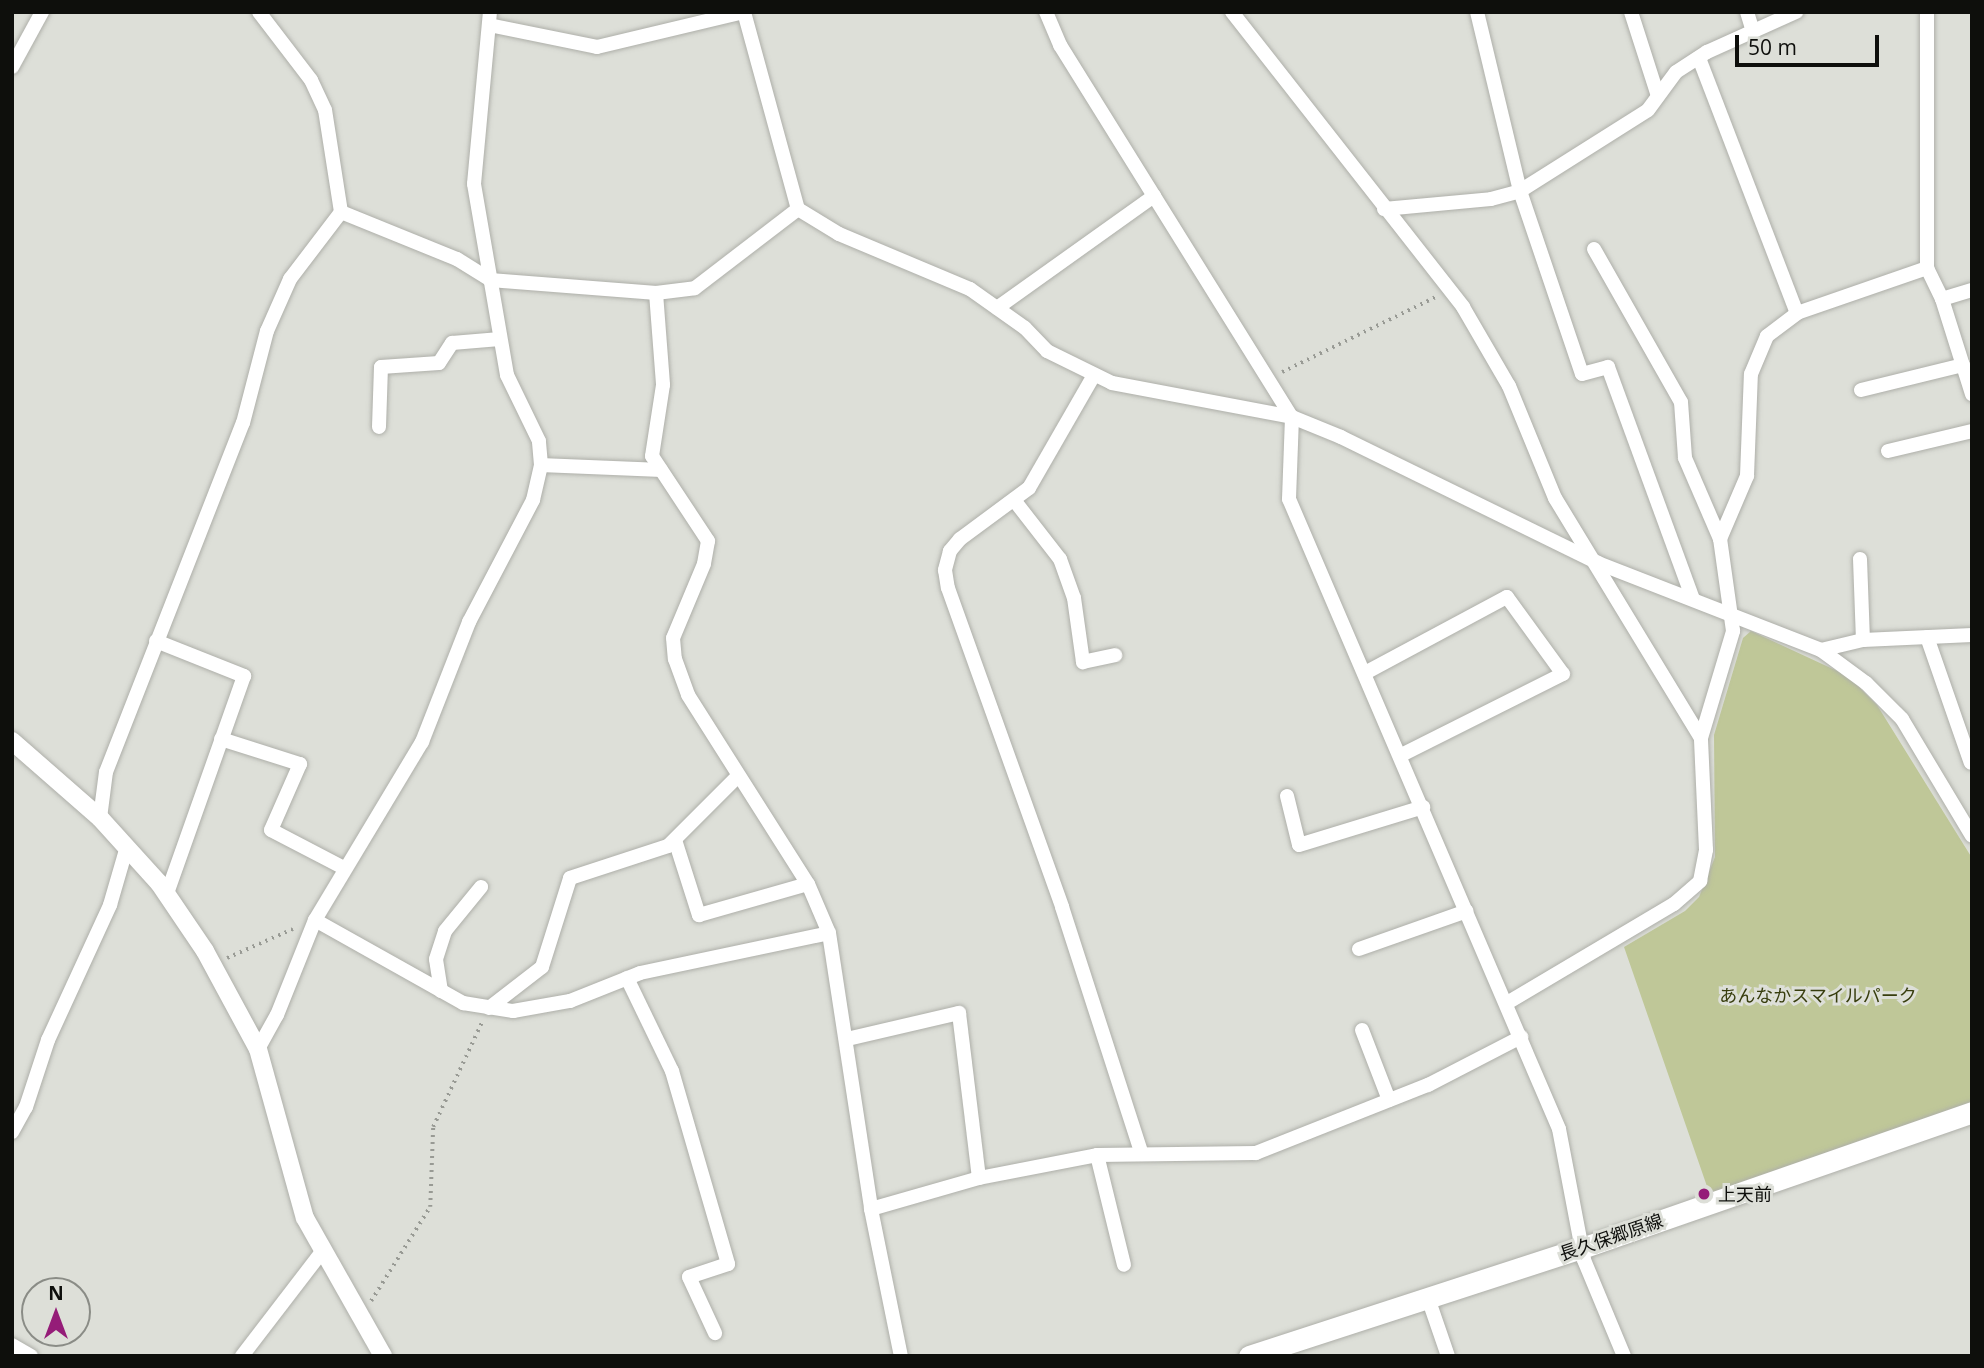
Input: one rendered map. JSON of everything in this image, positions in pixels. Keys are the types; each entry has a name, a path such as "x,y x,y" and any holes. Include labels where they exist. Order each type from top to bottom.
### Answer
{"main road":[{"name":"長久保郷原線","path":"1249,1356 1582,1248 1972,1112"}],"street":[{"path":"12,67 42,12"},
{"path":"100,818 106,772 243,423 267,331 290,279 341,212 325,110 311,80 259,12"},
{"path":"258,1049 277,1015 315,920 422,742 469,622 533,500 541,465 539,441 507,375 474,184 490,19 597,47 744,12 798,209 839,234 970,289 997,308 1047,351 1094,375 1183,399 1247,405 1292,417 1341,437 1598,563 1732,613 1821,650 1866,683 1902,719 1972,836"},
{"path":"1046,12 1060,45 1292,417 1289,499 1401,755 1559,1129 1582,1248 1593,1287 1624,1356"},
{"path":"1231,12 1449,290 1509,386 1555,498 1598,563 1700,738"},
{"path":"1478,12 1520,191 1582,374 1608,367 1693,599"},
{"path":"1631,12 1658,96"},
{"path":"1747,12 1753,32"},
{"path":"1384,209 1491,199 1520,191 1648,110 1676,72 1699,58 1796,12"},
{"path":"1927,12 1927,268 1942,299 1972,394"},
{"path":"1699,58 1797,313"},
{"path":"997,308 1154,196"},
{"path":"341,212 457,259 490,280 656,293 695,288 798,209"},
{"path":"1507,1003 1674,904 1700,881 1706,850 1700,738 1732,631 1732,613 1720,539 1685,458 1681,402 1594,249"},
{"path":"1720,539 1747,476 1751,374 1767,336 1797,313 1927,268"},
{"path":"1942,299 1972,290"},
{"path":"656,293 663,385 652,456 708,541 704,564 673,638 676,659 688,695 808,884 828,933 847,1039 871,1209 901,1356"},
{"path":"379,427 381,367 439,363 452,343 500,339"},
{"path":"1861,390 1962,365"},
{"path":"1094,375 1029,488 950,551 947,588 1066,920 1141,1151"},
{"path":"1888,451 1972,431"},
{"path":"541,465 661,470"},
{"path":"1014,500 1060,559 1074,598 1083,662 1115,654"},
{"path":"1860,559 1863,640"},
{"path":"1365,673 1507,597 1563,674 1401,755"},
{"path":"1821,650 1863,640 1972,635"},
{"path":"1927,637 1971,763"},
{"path":"156,642 244,676 167,894"},
{"path":"221,739 300,764 271,830 344,868"},
{"path":"12,741 100,818 167,894 214,964 258,1049 305,1218 321,1253 383,1356"},
{"path":"489,1008 542,967 570,878 668,846 738,776"},
{"path":"1287,796 1299,845 1423,807"},
{"path":"675,839 699,915 808,884"},
{"path":"12,1132 26,1107 48,1040 110,905 126,850"},
{"path":"441,991 436,959 445,931 481,887"},
{"path":"1359,949 1467,911"},
{"path":"315,920 463,1003 513,1011 570,1001 627,978 828,933"},
{"path":"627,978 672,1071 728,1264 689,1276 715,1333"},
{"path":"847,1039 959,1013 979,1178"},
{"path":"1362,1030 1389,1100"},
{"path":"871,1209 979,1178 1097,1155 1141,1151 1256,1153 1428,1085 1521,1037"},
{"path":"1097,1155 1124,1265"},
{"path":"242,1356 321,1253"},
{"path":"1428,1298 1448,1356"},
{"path":"12,1345 30,1356"}],"path":[{"path":"1268,379 1449,290"},
{"path":"214,964 315,920"},
{"path":"360,1317 430,1207 433,1127 489,1008"}],"green space":[{"name":"あんなかスマイルパーク","path":"1751,631 1848,676 1877,705 1972,858 1972,1105 1710,1195 1624,947 1685,911 1699,897 1715,857 1714,735 1743,638"}],"place":[{"name":"上天前","path":"1704,1194"}]}
